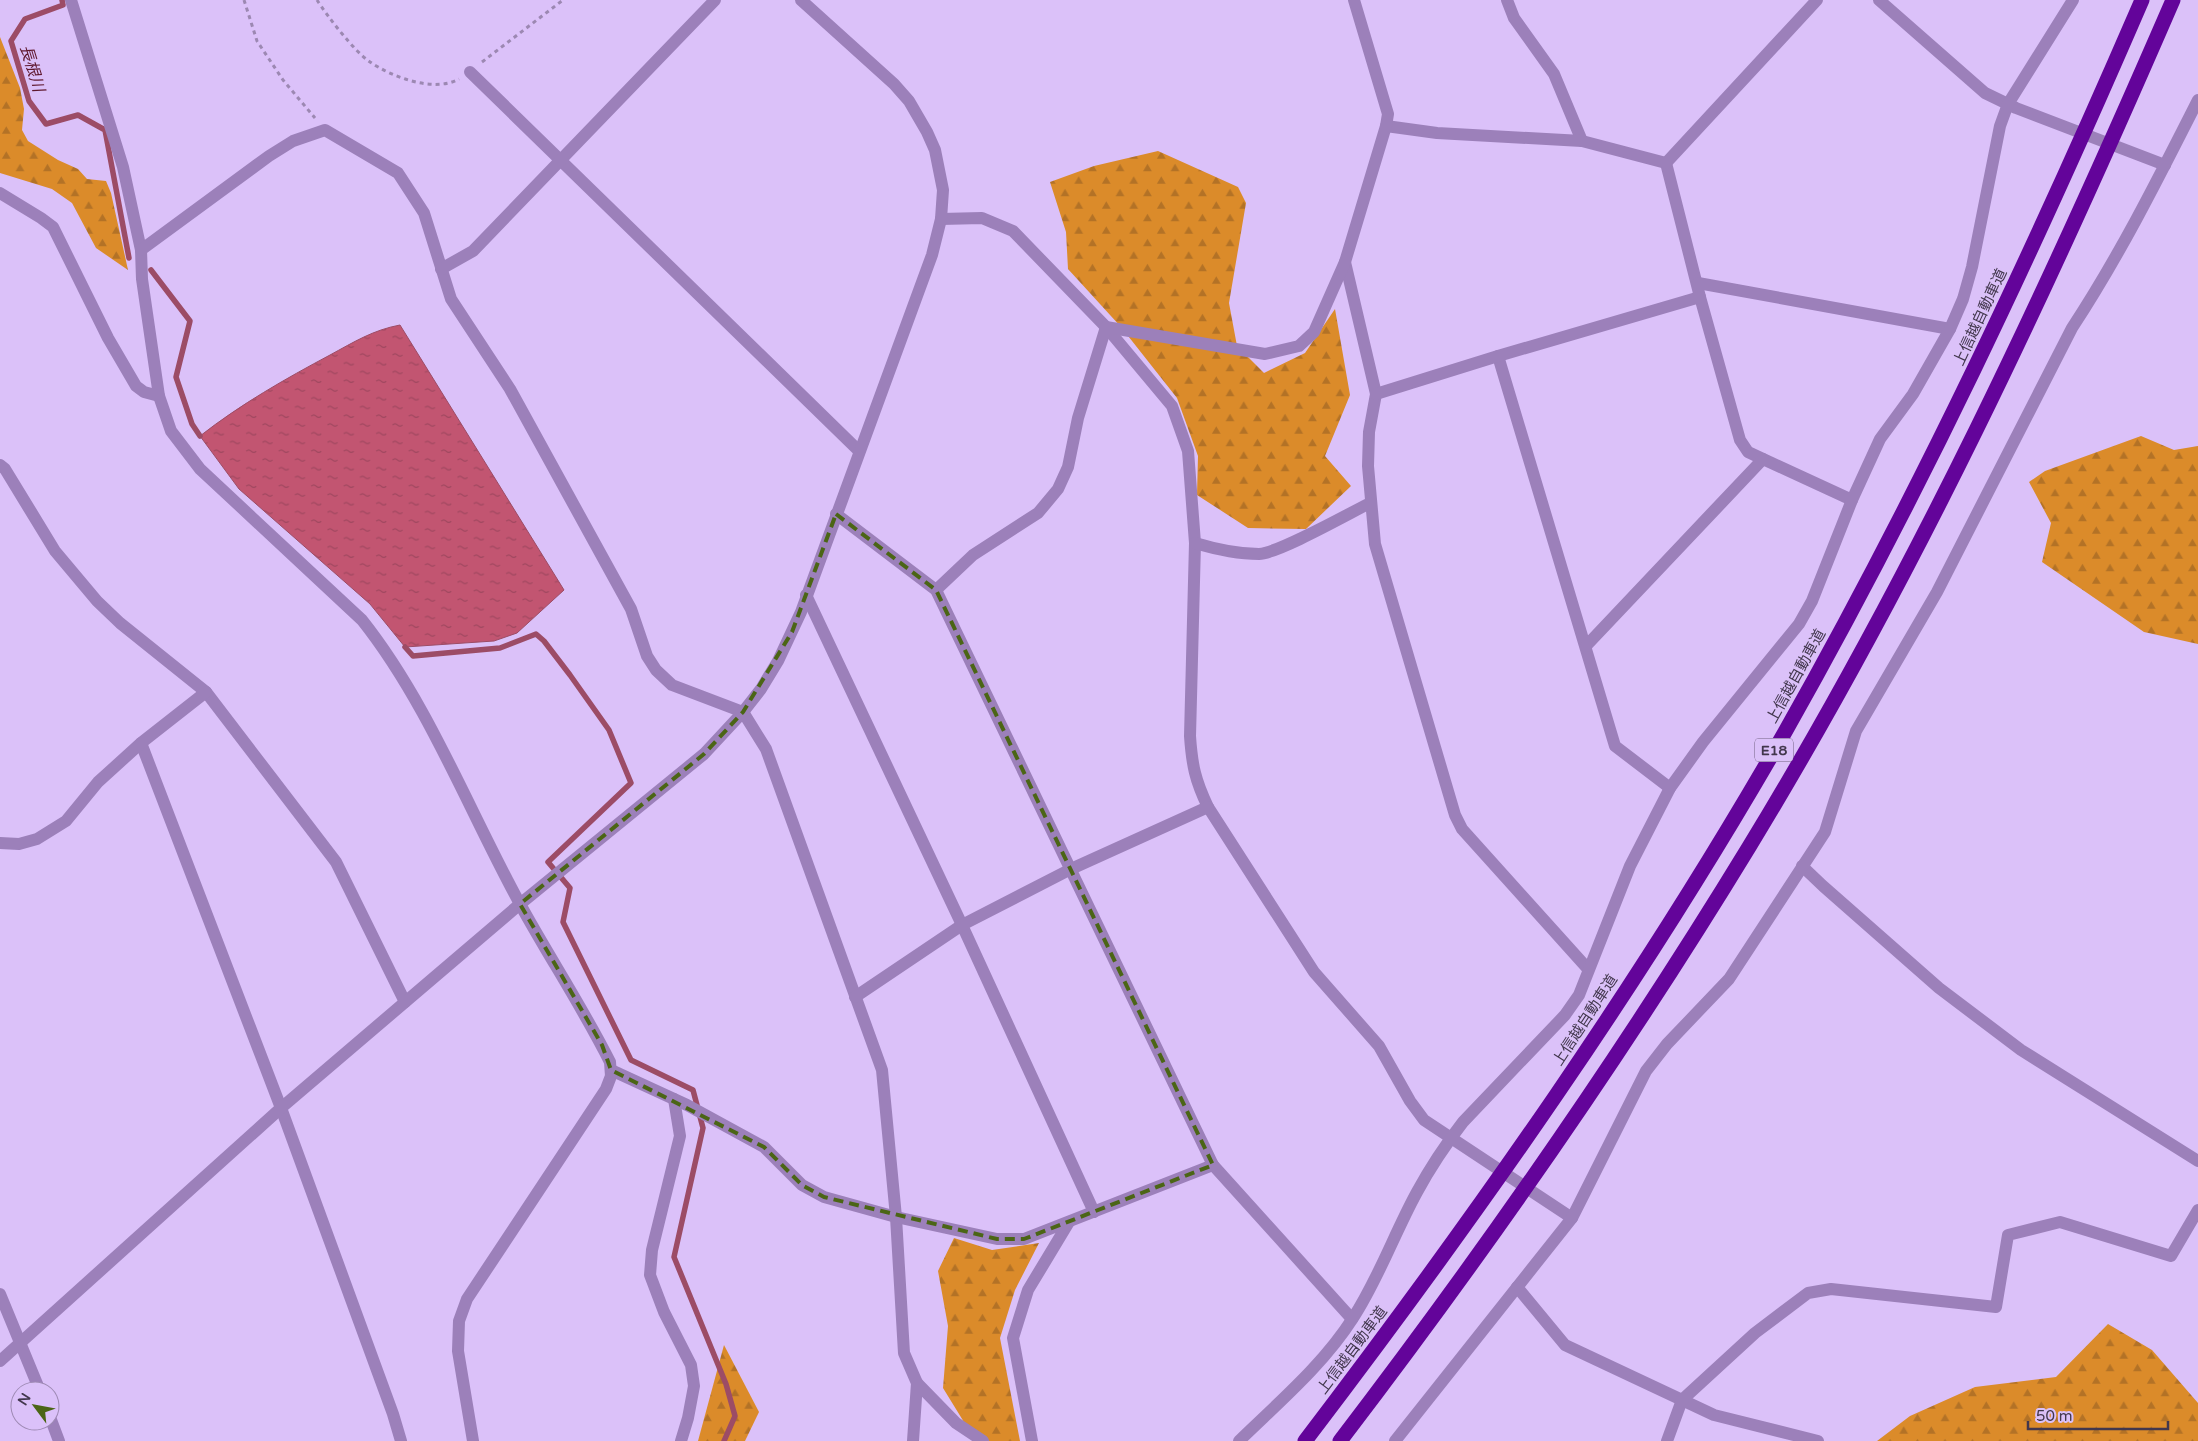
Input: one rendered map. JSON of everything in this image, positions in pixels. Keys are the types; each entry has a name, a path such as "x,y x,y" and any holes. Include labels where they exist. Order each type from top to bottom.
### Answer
{"highway":[{"name":"上信越自動車道","path":"1305,1441 1434,1269 1551,1104 1666,928 1782,736 1845,624 1948,426 2044,222 2142,0"},
{"name":"E18","path":"1340,1441 1468,1267 1575,1115 1701,923 1806,749 1920,539 1972,437 2070,230 2173,0"}],"street":[{"path":"71,0 123,167 141,250 142,279 159,396 171,431 200,469 362,620 380,642 422,713 520,904 610,1062 611,1076 606,1089 498,1251 467,1300 459,1321 458,1351 473,1441"},
{"path":"441,269 473,252 715,0"},
{"path":"1106,326 1265,354 1298,346 1314,332 1345,262 1388,114 1354,0"},
{"path":"1507,0 1514,18 1554,74 1582,141"},
{"path":"1666,163 1817,0"},
{"path":"1879,0 1985,93 2012,106 2165,165"},
{"path":"1240,1441 1322,1360 1352,1320 1370,1289 1417,1192 1454,1142 1463,1122 1565,1015 1579,995 1630,866 1670,788 1704,742 1799,624 1812,601 1852,500 1880,439 1913,394 1950,329 1963,299 1972,266 2000,126 2073,0"},
{"path":"0,1361 281,1108 520,904 704,754 743,712 778,661 801,612 932,255 941,219 943,190 935,150 910,101 875,66 802,1"},
{"path":"470,72 859,451"},
{"path":"1395,1441 1517,1287 1567,1215 1646,1071 1667,1044 1729,979 1826,832 1856,731 1937,592 2072,328 2099,287 2198,100"},
{"path":"1386,126 1436,133 1582,141 1666,163"},
{"path":"141,250 269,156 293,141 325,130 398,173 424,213 451,299 510,389 631,609 647,656 656,670 672,685 743,712 766,749 882,1070 896,1218 904,1353 917,1383 956,1423 983,1441"},
{"path":"1666,163 1700,297 1740,440 1748,452 1852,500"},
{"path":"0,193 41,218 53,228 108,338 136,386 144,392 159,396"},
{"path":"941,219 982,218 1012,231 1106,326 1172,406 1188,451 1195,543 1190,736 1196,781 1208,807 1314,972 1379,1046 1410,1101 1424,1120 1454,1142 1567,1215"},
{"path":"1345,262 1376,394 1369,432 1368,466 1375,544 1452,805 1462,829 1588,969"},
{"path":"1698,284 1950,329"},
{"path":"1376,394 1700,297"},
{"path":"936,590 973,554 1038,513 1058,489 1068,467 1078,418 1106,326"},
{"path":"1498,356 1615,746 1670,788"},
{"path":"1586,646 1763,459"},
{"path":"0,465 5,469 56,551 97,601 120,623 206,692 336,862 405,1002"},
{"path":"1195,543 1211,548 1260,554 1282,547 1370,503"},
{"path":"836,514 936,590 1213,1165 1352,1320"},
{"path":"806,595 962,925 1094,1212"},
{"path":"0,843 19,844 37,839 66,821 98,782 141,743 206,692"},
{"path":"141,743 281,1108 393,1414 401,1441"},
{"path":"855,997 962,925 1071,869 1208,807"},
{"path":"1802,866 1939,988 2021,1050 2198,1161"},
{"path":"611,1070 674,1099 764,1147 802,1185 824,1197 896,1218 997,1239 1024,1239 1213,1165"},
{"path":"674,1099 680,1136 652,1250 650,1276 664,1312 691,1366 694,1386 688,1418 681,1441"},
{"path":"1667,1441 1682,1400 1755,1333 1808,1293 1831,1289 1996,1307 2008,1235 2060,1222 2171,1256 2198,1210"},
{"path":"1032,1441 1013,1338 1028,1290 1069,1222"},
{"path":"1517,1287 1565,1345 1714,1415 1818,1441"},
{"path":"0,1294 36,1381"},
{"path":"913,1441 917,1383"}],"path":[{"path":"244,0 257,42 283,80 325,130"},
{"path":"317,0 329,18 370,61 401,78 430,85 455,80 470,72 563,0"}],"highlighted area":[{"path":"836,514 936,590 1213,1165 1024,1239 997,1239 824,1197 802,1185 764,1147 611,1070 602,1045 520,904 704,754 743,712 792,632"}],"green space":[{"path":"0,37 20,88 24,109 22,130 28,141 58,160 78,169 87,179 106,181 111,193 128,270 96,248 72,203 52,189 0,173"},
{"path":"1158,151 1238,187 1246,203 1229,303 1237,346 1264,373 1305,353 1335,309 1350,395 1325,456 1351,486 1306,529 1248,528 1197,495 1198,456 1177,398 1121,327 1068,269 1066,232 1050,182 1094,166"},
{"path":"2141,436 2174,450 2198,446 2198,644 2144,632 2042,562 2051,523 2029,482 2045,471"},
{"path":"954,1238 992,1250 1039,1243 1015,1290 1000,1338 1020,1441 983,1441 967,1427 943,1388 948,1326 938,1271"},
{"path":"2108,1324 2152,1350 2198,1403 2198,1441 1877,1441 1910,1416 1975,1387 2056,1377"},
{"path":"724,1345 759,1412 745,1441 698,1441"}],"water":[{"path":"400,325 564,590 517,633 494,641 405,647 370,604 239,489 200,436 247,403 296,373 364,337"}],"waterway":[{"name":"長根川","path":"62,0 63,5 25,19 11,41 29,101 46,124 78,115 105,130 129,258"},
{"name":"長根川","path":"151,270 190,321 176,377 192,424 200,436"},
{"path":"405,647 413,656 500,648 536,634 544,641 570,675 609,730 631,783 548,862 570,888 563,922 631,1060 693,1090 703,1128 674,1257 726,1384 735,1416 724,1441"}]}
